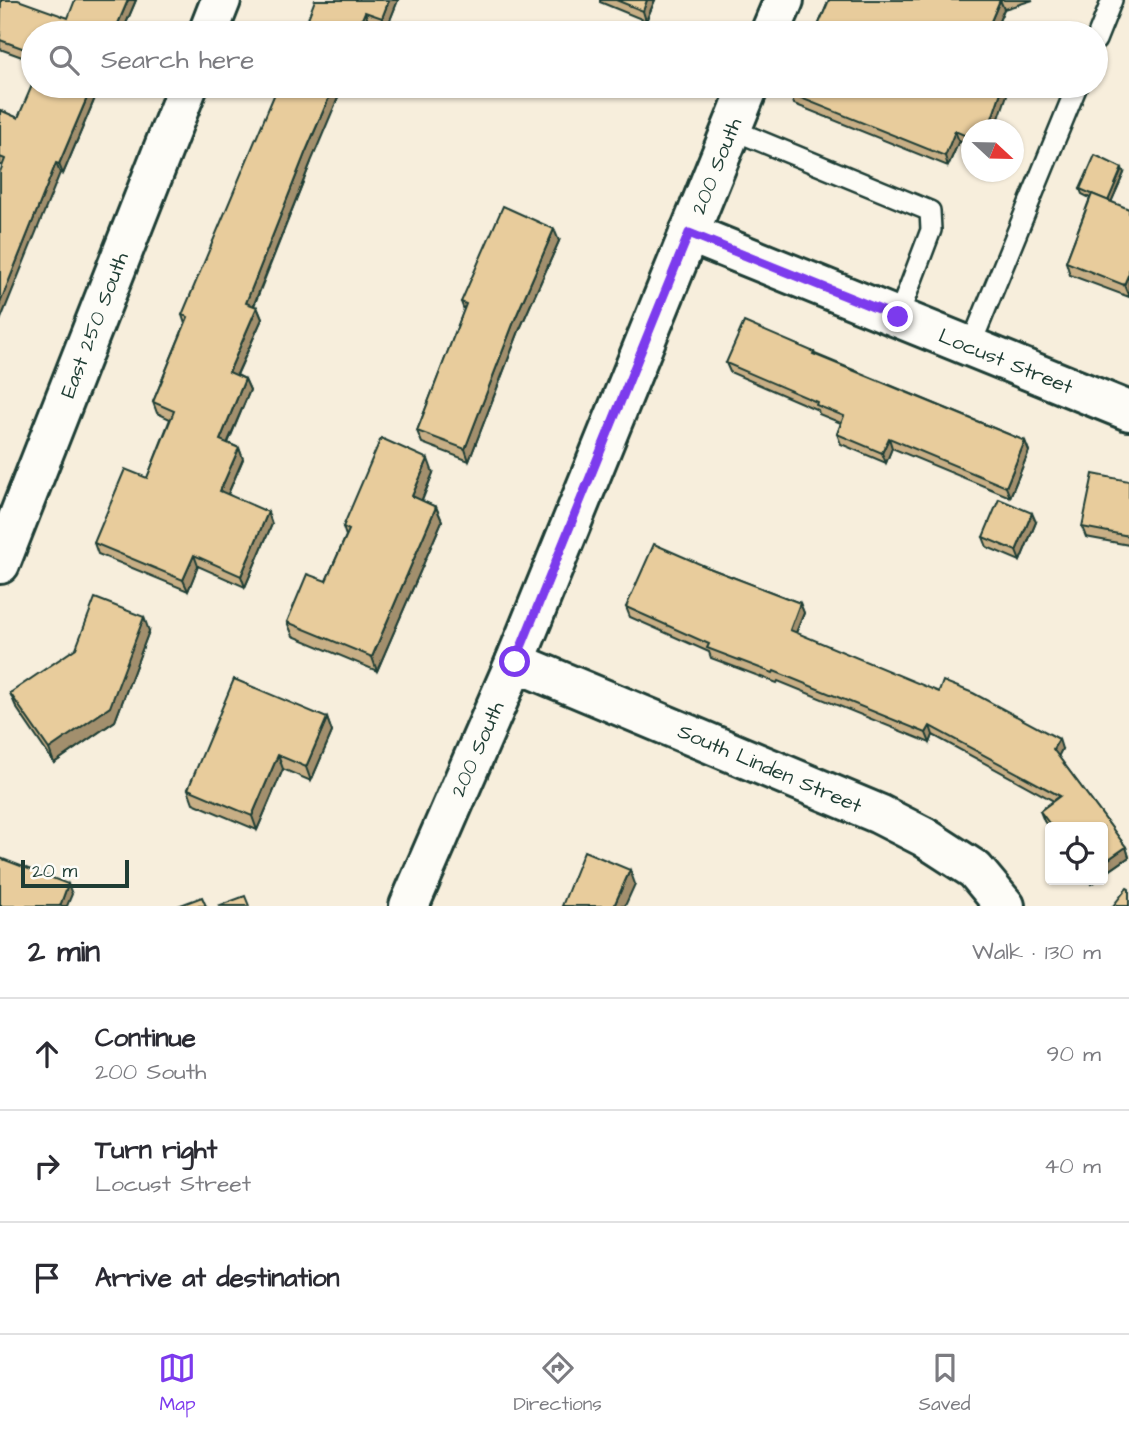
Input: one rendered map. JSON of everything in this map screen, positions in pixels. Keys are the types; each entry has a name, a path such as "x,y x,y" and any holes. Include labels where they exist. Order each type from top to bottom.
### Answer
{"street":[{"path":"213,21 221,0"},
{"path":"775,21 784,0"},
{"name":"East 250 South","path":"0,564 183,98"},
{"name":"200 South","path":"408,906 515,662 744,98"},
{"name":"Locust Street","path":"689,233 1129,411"},
{"name":"South Linden Street","path":"515,662 879,814 924,836 975,870 1005,906"}],"lane":[{"path":"1104,21 1112,0"},
{"path":"970,347 1072,98"},
{"path":"731,129 930,211 931,230 898,317"}],"building":[{"path":"1,0 18,0 68,18 75,0 128,0 119,21 21,21 21,48 0,40"},
{"path":"315,0 389,0 382,18 365,12 361,21 307,21"},
{"path":"616,0 647,0 643,11"},
{"path":"829,0 1000,0 991,21 820,21"},
{"path":"27,98 87,98 59,164 56,163 0,303 0,172 5,159 0,157 0,110 18,118"},
{"path":"273,98 329,98 246,303 257,307 229,372 245,379 220,440 239,448 220,491 268,512 241,576 194,555 183,580 94,543 125,469 147,478 174,411 153,402 188,317 182,315"},
{"path":"801,98 999,98 992,119 961,119 961,134 955,131 945,156"},
{"path":"1095,155 1122,168 1108,201 1080,189"},
{"path":"1092,194 1129,209 1129,273 1124,285 1066,262"},
{"path":"503,206 554,229 515,319 465,449 417,431 466,304 461,302"},
{"path":"744,322 814,352 813,354 1025,441 1006,487 889,438 882,453 837,434 844,416 726,363"},
{"path":"381,438 428,459 412,496 436,507 372,657 287,622 307,574 326,581 349,530 343,527"},
{"path":"1093,474 1129,481 1129,536 1082,527"},
{"path":"999,499 1032,513 1016,551 983,537"},
{"path":"654,544 800,603 790,630 939,692 943,681 973,693 1059,739 1053,749 1107,822 1048,822 1040,811 1060,796 930,726 926,733 774,671 773,673 707,648 709,644 626,607"},
{"path":"95,598 144,617 110,707 49,749 10,693 76,648"},
{"path":"234,679 327,718 306,767 278,755 252,816 188,789"},
{"path":"1108,823 1126,847 1108,860"},
{"path":"584,851 630,870 614,906 562,906"},
{"path":"0,858 68,884 60,906 0,906"},
{"path":"1127,888 1129,906 1113,906"},
{"path":"245,896 249,906 218,906"},
{"path":"202,897 206,906 178,906"}],"route":[{"path":"515,662 689,233 898,317"}]}
